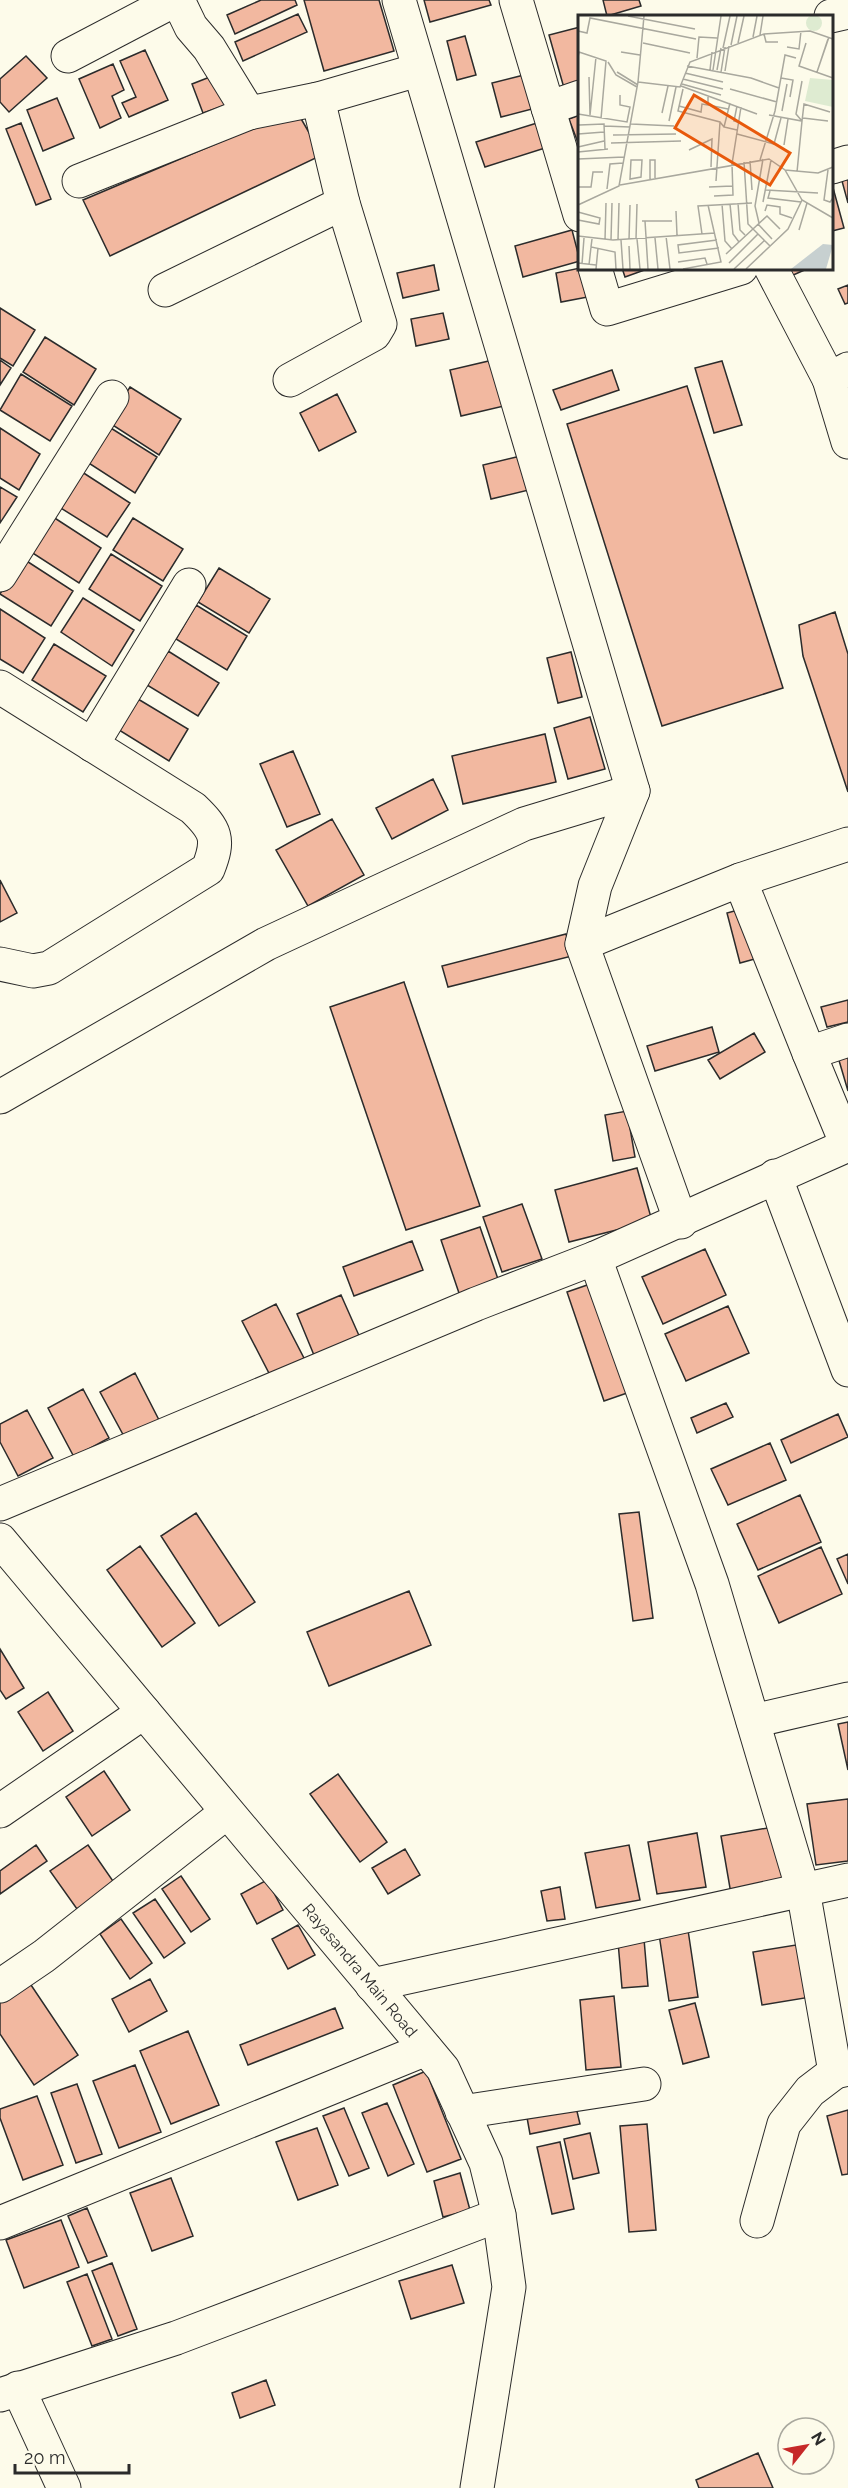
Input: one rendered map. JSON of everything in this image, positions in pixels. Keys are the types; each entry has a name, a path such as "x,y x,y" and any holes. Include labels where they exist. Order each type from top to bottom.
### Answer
{"street":[{"path":"68,56 177,0 191,27 209,48 249,113"},
{"path":"399,0 633,791 595,885 582,944 681,1222"},
{"path":"516,0 578,212"},
{"path":"833,16 848,12"},
{"path":"79,181 249,113 318,99 418,70"},
{"path":"548,108 578,97"},
{"path":"290,380 374,334 380,324 343,203 318,99"},
{"path":"833,166 848,162"},
{"path":"165,290 343,203"},
{"path":"596,270 607,309 734,270"},
{"path":"772,270 838,374 848,442"},
{"path":"0,575 112,397"},
{"path":"92,745 189,585"},
{"path":"0,687 193,808 210,825 217,848 208,868 49,968 33,971 0,964"},
{"path":"0,1097 266,944 524,824 633,791"},
{"path":"582,944 740,880 848,843"},
{"path":"0,1503 476,1304 681,1222 775,1176 848,1145 740,880"},
{"path":"809,1053 848,1040"},
{"path":"775,1176 848,1370"},
{"path":"595,1258 712,1584 803,1890 841,2071 810,2091 784,2124 757,2221"},
{"name":"Rayasandra Main Road","path":"0,1540 442,2069 486,2163 499,2216 508,2287 477,2488"},
{"path":"753,1721 848,1699"},
{"path":"0,1811 144,1712"},
{"path":"0,1986 44,1956 227,1812"},
{"path":"372,1985 848,1880"},
{"path":"0,2223 426,2049"},
{"path":"462,2112 644,2084"},
{"path":"64,2488 9,2391 176,2338 499,2216"}],"building":[{"path":"261,0 295,0 297,5 235,34 227,15"},
{"path":"304,0 379,0 394,51 324,71"},
{"path":"424,0 489,0 491,5 430,22"},
{"path":"603,0 639,0 641,6 607,15"},
{"path":"298,14 307,32 243,61 235,42"},
{"path":"578,28 578,84 564,88 549,35"},
{"path":"465,36 476,75 457,80 447,41"},
{"path":"145,50 168,100 129,117 122,103 136,97 120,61"},
{"path":"26,56 47,78 9,112 0,102 0,79"},
{"path":"113,64 124,90 112,96 121,118 100,128 79,79"},
{"path":"220,73 232,103 203,113 192,84"},
{"path":"524,75 532,109 501,117 492,83"},
{"path":"57,98 74,138 43,151 27,110"},
{"path":"296,110 322,155 110,256 83,200"},
{"path":"578,116 578,143 569,119"},
{"path":"21,123 51,199 36,205 6,129"},
{"path":"537,123 545,148 485,167 476,142"},
{"path":"848,179 848,203 842,181"},
{"path":"833,188 844,228 833,231"},
{"path":"572,230 578,262 523,277 515,246"},
{"path":"434,265 439,290 403,298 397,273"},
{"path":"578,268 581,270 593,296 561,302 556,273"},
{"path":"623,270 644,270 625,277"},
{"path":"788,270 804,270 791,276"},
{"path":"848,285 848,303 845,304 838,289"},
{"path":"0,308 35,330 13,366 0,358"},
{"path":"443,313 449,339 416,346 411,319"},
{"path":"45,337 96,369 74,405 23,372"},
{"path":"0,360 11,368 0,385"},
{"path":"493,360 504,406 461,416 450,370"},
{"path":"722,361 742,425 714,433 695,368"},
{"path":"612,370 619,390 561,410 553,390"},
{"path":"21,374 72,406 50,441 0,410"},
{"path":"687,386 783,688 662,726 567,424"},
{"path":"130,387 181,419 159,455 108,422"},
{"path":"337,394 356,432 319,451 300,413"},
{"path":"106,425 157,457 135,493 84,460"},
{"path":"0,428 40,454 19,490 0,478"},
{"path":"529,454 537,488 491,499 483,465"},
{"path":"79,470 130,503 107,537 56,505"},
{"path":"0,487 17,497 0,523"},
{"path":"50,515 101,548 79,583 28,550"},
{"path":"133,518 183,549 163,581 113,550"},
{"path":"111,554 162,586 140,621 89,589"},
{"path":"22,558 73,591 51,626 0,594"},
{"path":"219,568 270,599 249,633 198,602"},
{"path":"83,598 134,630 112,666 61,632"},
{"path":"196,605 247,636 227,670 176,639"},
{"path":"0,609 45,638 23,673 0,659"},
{"path":"835,612 848,654 848,792 803,656 799,625"},
{"path":"54,644 106,676 83,712 32,680"},
{"path":"168,651 219,683 198,716 147,685"},
{"path":"571,652 582,697 558,703 547,658"},
{"path":"138,699 188,729 169,761 119,730"},
{"path":"590,717 605,769 568,779 554,728"},
{"path":"545,734 556,782 463,804 452,756"},
{"path":"293,751 320,814 287,827 260,764"},
{"path":"433,779 448,810 392,839 376,808"},
{"path":"332,819 364,875 308,906 276,850"},
{"path":"0,880 17,913 0,922"},
{"path":"749,907 762,957 740,963 727,913"},
{"path":"566,934 572,956 448,987 442,966"},
{"path":"404,982 480,1206 406,1230 330,1007"},
{"path":"848,1000 848,1022 827,1027 821,1007"},
{"path":"712,1027 719,1052 655,1071 647,1046"},
{"path":"754,1033 765,1052 720,1079 708,1060"},
{"path":"848,1054 848,1091 838,1057"},
{"path":"627,1111 635,1157 613,1161 605,1115"},
{"path":"637,1168 652,1221 569,1242 555,1190"},
{"path":"522,1204 542,1259 502,1272 483,1217"},
{"path":"480,1227 499,1282 460,1296 441,1240"},
{"path":"412,1241 423,1270 354,1296 343,1267"},
{"path":"705,1249 726,1295 663,1324 642,1277"},
{"path":"593,1283 630,1392 604,1401 567,1292"},
{"path":"341,1295 361,1340 316,1360 297,1314"},
{"path":"276,1304 306,1362 272,1379 242,1321"},
{"path":"728,1306 749,1353 686,1381 665,1334"},
{"path":"135,1373 160,1422 126,1440 100,1392"},
{"path":"83,1389 109,1438 74,1457 48,1408"},
{"path":"726,1403 733,1417 697,1433 691,1418"},
{"path":"27,1410 53,1458 18,1476 0,1442 0,1424"},
{"path":"838,1414 848,1437 791,1463 781,1440"},
{"path":"770,1443 786,1480 728,1505 711,1469"},
{"path":"800,1495 821,1542 758,1570 737,1524"},
{"path":"639,1512 653,1618 633,1621 619,1514"},
{"path":"196,1513 255,1602 219,1626 161,1536"},
{"path":"140,1546 195,1623 162,1647 107,1570"},
{"path":"821,1547 842,1594 779,1623 758,1576"},
{"path":"848,1554 848,1584 837,1559"},
{"path":"409,1591 431,1645 329,1686 307,1632"},
{"path":"0,1649 24,1688 6,1699 0,1690"},
{"path":"48,1692 73,1731 43,1751 18,1712"},
{"path":"848,1722 848,1770 838,1724"},
{"path":"104,1771 130,1810 92,1836 66,1797"},
{"path":"338,1774 387,1842 360,1862 310,1794"},
{"path":"848,1799 848,1861 816,1865 807,1804"},
{"path":"779,1826 789,1884 731,1894 721,1836"},
{"path":"697,1833 706,1887 657,1894 648,1842"},
{"path":"36,1845 47,1861 0,1894 0,1871"},
{"path":"88,1845 115,1884 77,1909 50,1871"},
{"path":"629,1845 640,1900 596,1908 585,1853"},
{"path":"405,1849 420,1875 388,1894 372,1868"},
{"path":"181,1876 210,1919 191,1932 162,1889"},
{"path":"267,1880 283,1910 257,1924 241,1894"},
{"path":"560,1887 565,1919 547,1921 541,1891"},
{"path":"155,1899 185,1943 164,1958 133,1913"},
{"path":"121,1919 152,1963 130,1979 100,1934"},
{"path":"298,1925 315,1955 288,1969 272,1939"},
{"path":"688,1930 698,1997 669,2001 659,1934"},
{"path":"644,1939 648,1986 622,1988 618,1942"},
{"path":"802,1944 811,1997 762,2005 753,1952"},
{"path":"150,1979 167,2011 129,2032 112,1999"},
{"path":"29,1982 78,2055 34,2085 0,2034 0,2002"},
{"path":"614,1996 621,2067 586,2070 580,2000"},
{"path":"695,2003 709,2057 683,2064 669,2010"},
{"path":"335,2008 343,2028 248,2065 240,2045"},
{"path":"188,2031 219,2105 171,2124 140,2051"},
{"path":"135,2065 161,2132 119,2148 93,2081"},
{"path":"426,2071 461,2159 427,2172 393,2085"},
{"path":"77,2084 102,2154 76,2163 51,2093"},
{"path":"37,2096 63,2165 23,2180 0,2118 0,2109"},
{"path":"387,2103 414,2164 388,2176 362,2113"},
{"path":"575,2103 580,2124 530,2134 526,2112"},
{"path":"344,2108 369,2168 349,2176 323,2116"},
{"path":"848,2110 848,2174 842,2175 827,2116"},
{"path":"647,2124 656,2230 629,2232 620,2126"},
{"path":"317,2128 338,2185 298,2200 276,2142"},
{"path":"590,2133 599,2173 573,2179 564,2139"},
{"path":"560,2142 574,2209 552,2214 537,2147"},
{"path":"460,2173 470,2210 443,2217 434,2181"},
{"path":"171,2178 193,2236 152,2251 130,2193"},
{"path":"87,2208 107,2256 88,2263 68,2216"},
{"path":"61,2220 79,2267 24,2288 6,2240"},
{"path":"112,2263 137,2329 118,2336 92,2271"},
{"path":"452,2265 464,2303 411,2319 399,2281"},
{"path":"87,2274 112,2339 92,2346 67,2282"},
{"path":"266,2380 275,2405 240,2418 232,2393"},
{"path":"758,2453 773,2488 699,2488 696,2480"}]}
